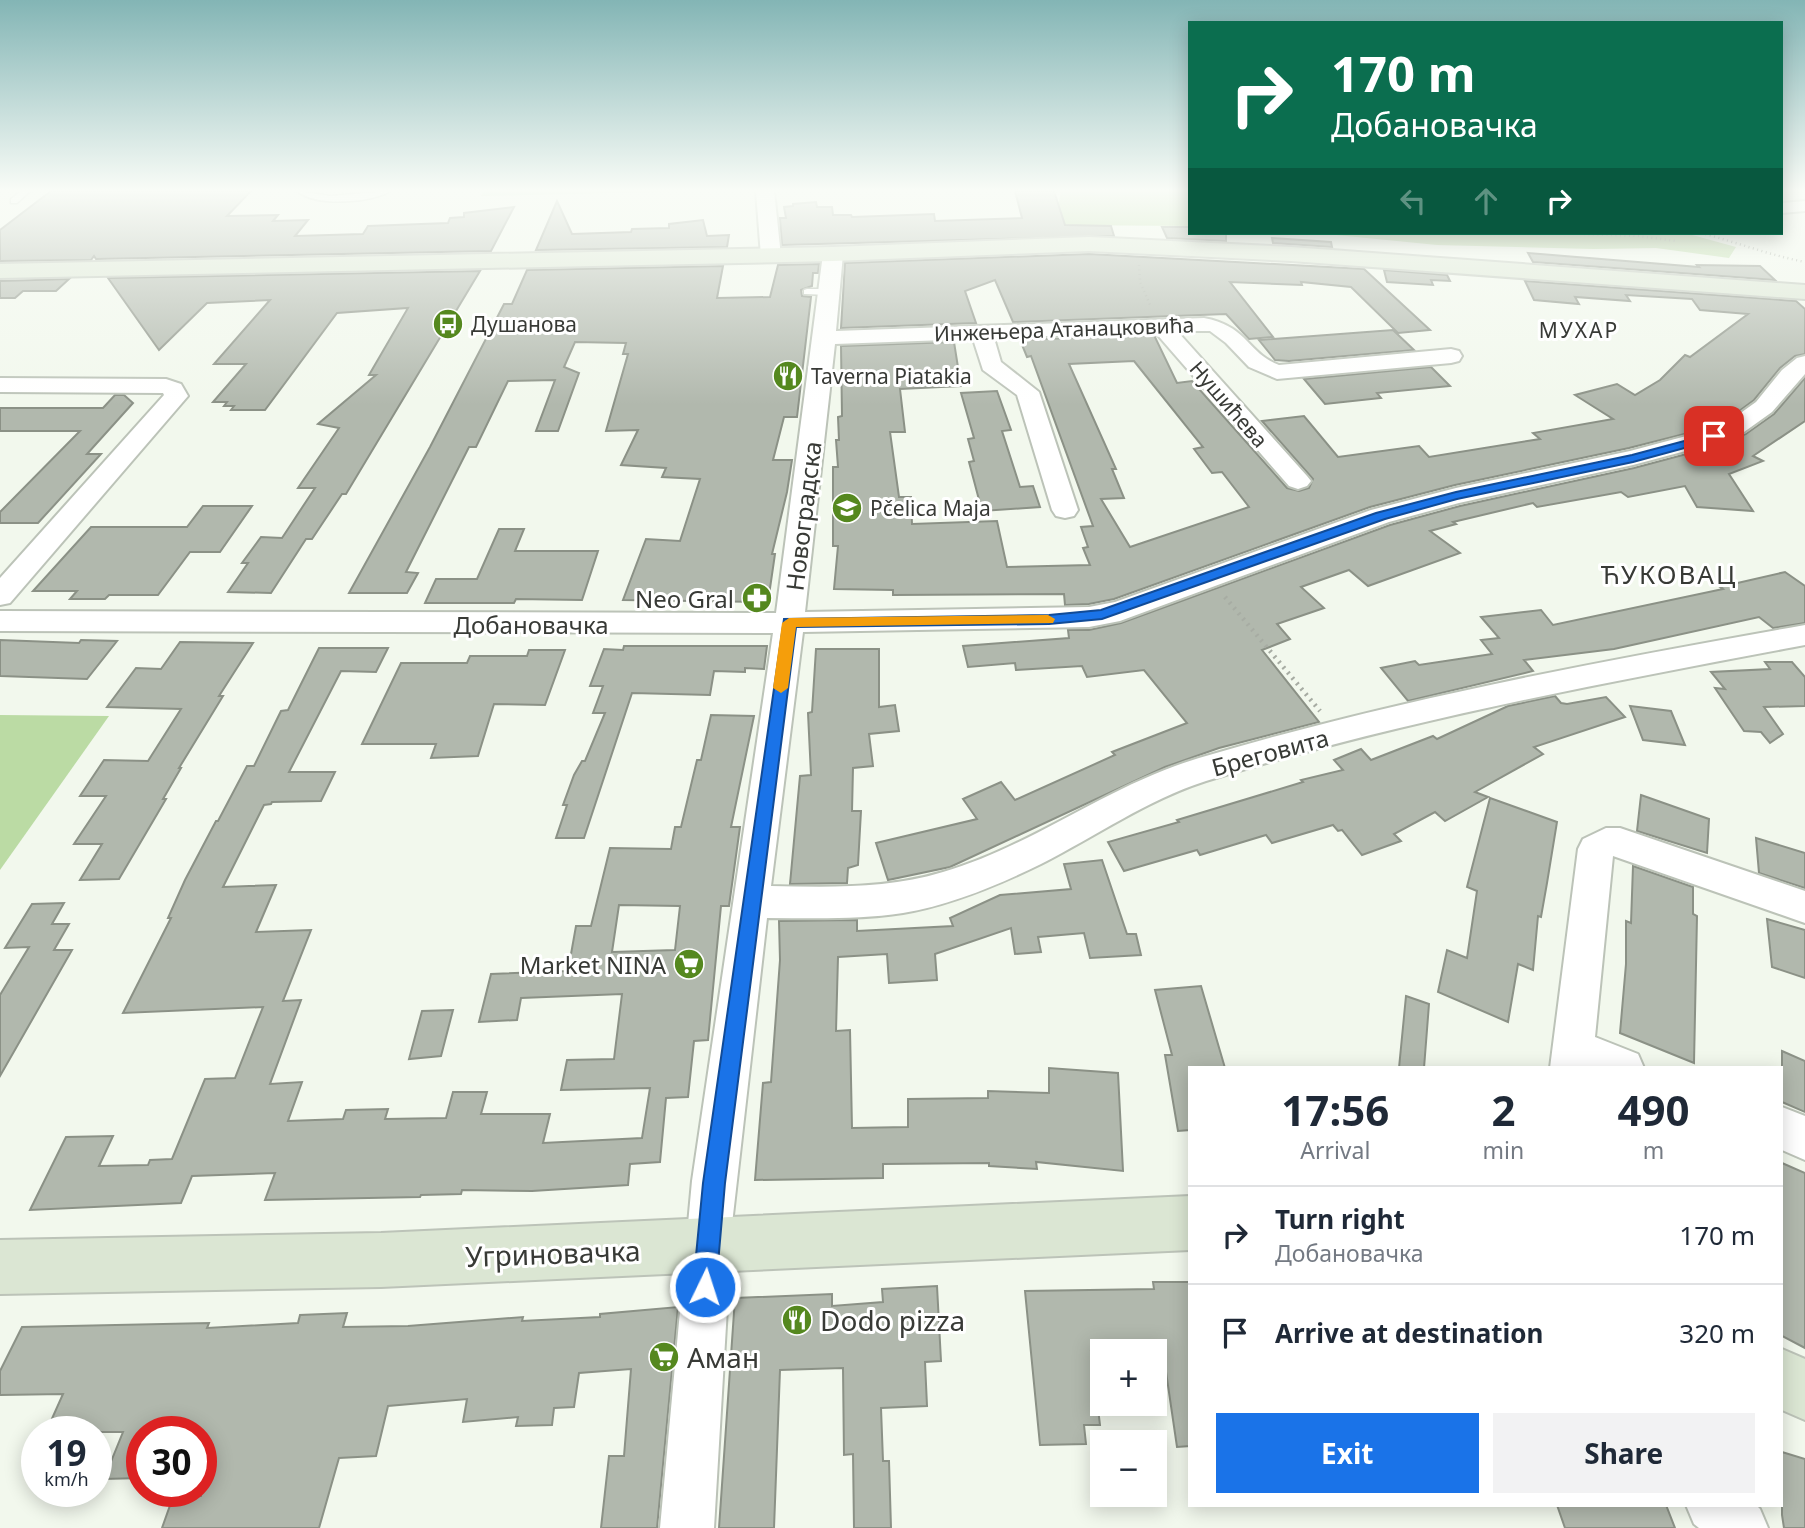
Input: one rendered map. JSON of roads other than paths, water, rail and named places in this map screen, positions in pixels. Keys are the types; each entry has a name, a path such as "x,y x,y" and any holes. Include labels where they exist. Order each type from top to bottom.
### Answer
{"main road":[{"path":"0,271 447,262"},
{"path":"1385,262 1805,292"},
{"name":"Угриновачка","path":"0,1267 382,1260 1188,1223"},
{"path":"1783,1379 1805,1391"}],"street":[{"name":"Новоградска","path":"687,1528 708,1247 825,338 818,292 830,262"},
{"name":"Инжењера Атанацковића","path":"825,338 1205,324 1221,327 1231,333 1261,366 1277,372 1451,356"},
{"name":"Нушићева","path":"1161,326 1298,481"},
{"path":"982,333 991,365 1028,392 1065,510"},
{"name":"Добановачка","path":"0,621 324,624 789,623 1089,617 1120,611 1392,513 1456,496 1633,458 1714,436 1737,427 1764,407 1790,375 1805,362"},
{"path":"0,385 166,386 173,388 176,396 0,596"},
{"name":"Бреговита","path":"751,902 891,899 937,888 1004,864 1193,773 1471,701 1805,635"},
{"path":"1613,1066 1572,1058 1596,849 1606,842 1620,842 1805,907"},
{"path":"1783,1129 1805,1138"},
{"path":"1715,1507 1741,1528"}],"place":[{"name":"Душанова","path":"448,324"},
{"name":"Taverna Piatakia","path":"788,376"},
{"name":"Pčelica Maja","path":"847,508"},
{"name":"Neo Gral","path":"757,598"},
{"name":"Market NINA","path":"689,964"},
{"name":"Dodo pizza","path":"797,1320"},
{"name":"Аман","path":"664,1357"}],"district":[{"name":"МУХАР","path":"1579,330"},
{"name":"ЋУКОВАЦ","path":"1669,574"}]}
